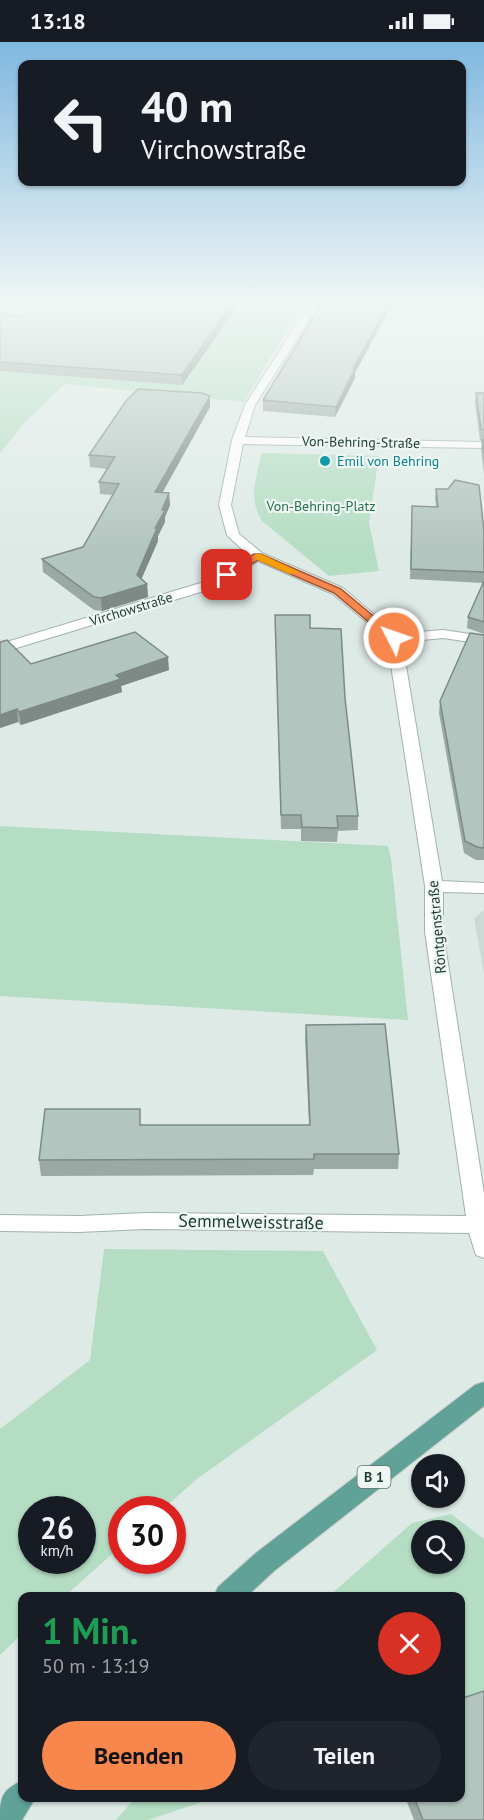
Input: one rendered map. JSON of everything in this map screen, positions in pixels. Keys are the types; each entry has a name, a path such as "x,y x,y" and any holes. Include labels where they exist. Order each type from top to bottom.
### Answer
{"main road":[{"name":"B 1","path":"232,1592 265,1562 484,1392"},
{"path":"3,1820 18,1801"}],"street":[{"path":"262,386 250,405 238,440 225,505 233,535 257,556 338,591 392,635 443,634 484,640"},
{"name":"Von-Behring-Straße","path":"238,440 484,445"},
{"name":"Virchowstraße","path":"0,649 212,584 257,556"},
{"name":"Röntgenstraße","path":"392,635 434,886 434,932 478,1225"},
{"path":"434,886 484,888"},
{"name":"Semmelweisstraße","path":"0,1223 79,1224 157,1221 478,1225"},
{"path":"478,1225 484,1249"}],"shaded area":[{"path":"484,910 484,974 474,918"}],"green space":[{"path":"0,386 63,386 26,421 0,453"},
{"path":"85,386 254,386 244,402"},
{"name":"Von-Behring-Platz","path":"262,453 379,456 369,523 379,571 329,576 262,521 255,504 254,488"},
{"path":"0,826 388,846 408,1020 0,996"},
{"path":"104,1249 323,1251 377,1350 197,1479 178,1496 108,1496 108,1558 96,1568 96,1496 18,1496 18,1574 90,1574 69,1592 18,1592 18,1638 0,1655 0,1429 90,1360"},
{"path":"451,1514 459,1520 425,1520"},
{"path":"411,1524 411,1574 465,1574 465,1525 484,1539 484,1706 465,1713 465,1592 334,1592"},
{"path":"132,1802 202,1802 148,1820 116,1820"}],"building":[{"path":"272,386 346,386 336,407 263,400"},
{"path":"138,389 202,393 210,396 155,492 169,493 162,510 165,510 155,528 157,528 137,575 147,584 101,598 94,597 42,559 83,547 119,484 99,482 115,457 89,455 126,401"},
{"path":"476,393 484,393 484,430 481,429"},
{"path":"455,480 479,485 484,531 484,572 411,569 412,506 438,507 436,489 448,489"},
{"path":"484,581 484,622 468,617"},
{"path":"275,615 310,615 310,628 341,629 345,698 358,816 337,816 338,828 302,827 301,815 281,815"},
{"path":"135,632 168,657 116,675 121,679 19,712 17,709 0,715 0,642 7,640 31,664"},
{"path":"470,633 484,635 484,848 465,841 440,701"},
{"path":"385,1024 399,1154 314,1154 314,1159 39,1160 45,1109 140,1109 140,1125 310,1125 306,1025"},
{"path":"484,1691 484,1820 423,1820 416,1802 465,1802 465,1697"}],"slow traffic":[{"path":"258,556 294,572"}],"place":[{"name":"Emil von Behring","path":"325,461"}],"route":[{"path":"227,575 257,556 338,591 394,638"}]}
